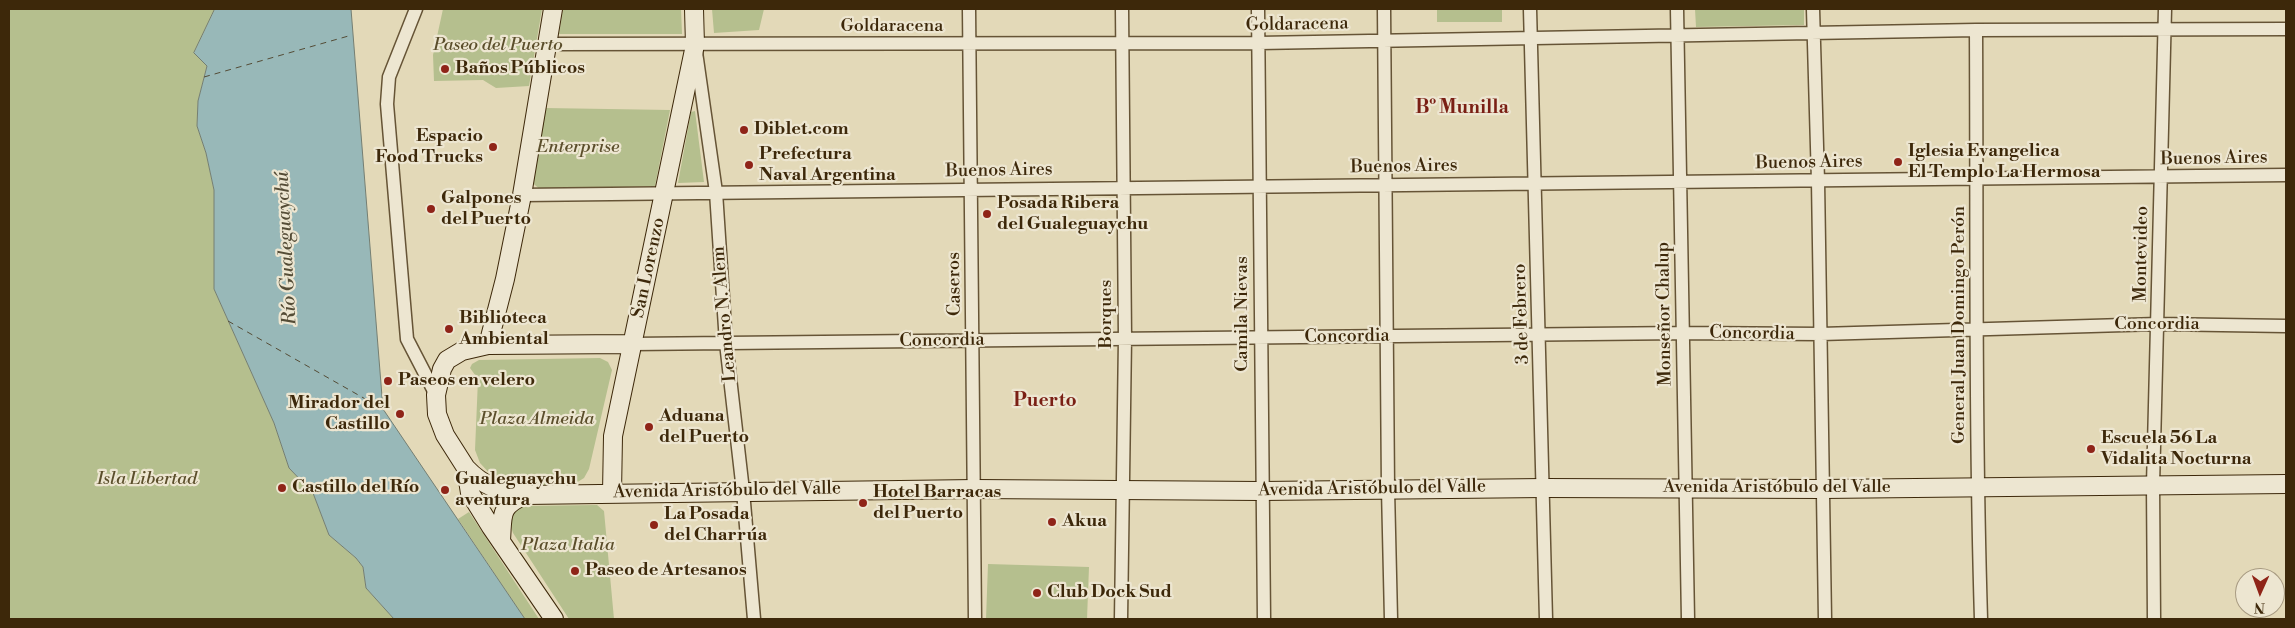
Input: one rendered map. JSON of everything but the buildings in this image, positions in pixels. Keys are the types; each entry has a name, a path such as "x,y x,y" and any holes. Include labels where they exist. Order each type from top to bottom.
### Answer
{"main road":[{"path":"488,345 505,278 522,196 553,9"},
{"name":"Leandro N. Alem","path":"694,9 696,45"},
{"name":"San Lorenzo","path":"612,493 613,436 696,45"},
{"name":"Concordia","path":"436,395 442,369 447,360 462,351 488,345 632,344"},
{"path":"436,395 437,414 444,435 466,468 470,493 554,619"},
{"name":"Avenida Aristóbulo del Valle","path":"466,468 478,481 493,489 525,495 975,488 1261,491 1544,488 1822,489 2286,484"},
{"path":"501,540 504,510 510,502 525,495"}],"street":[{"path":"416,9 390,77 387,104 407,339 436,395"},
{"name":"Caseros","path":"969,9 976,619"},
{"name":"Borques","path":"1120,619 1125,338 1122,9"},
{"name":"Camila Nievas","path":"1258,9 1261,491 1264,619"},
{"path":"1384,9 1388,489 1391,619"},
{"name":"3 de Febrero","path":"1530,9 1546,619"},
{"name":"Monseñor Chalup","path":"1678,9 1684,488 1688,619"},
{"path":"1813,9 1818,180 1825,619"},
{"name":"Montevideo","path":"2154,619 2153,485 2165,9"},
{"name":"Goldaracena","path":"548,44 696,45 1123,42 1259,44 1976,30 2286,29"},
{"name":"General Juan Domingo Perón","path":"1976,30 1977,487 1981,619"},
{"name":"Leandro N. Alem","path":"696,45 716,192 726,343 743,491 754,619"},
{"name":"Buenos Aires","path":"522,196 1124,187 2286,175"},
{"name":"Concordia","path":"632,344 1540,334 1821,334 2158,324 2286,326"}],"green space":[{"name":"Isla Libertad","path":"9,9 215,9 194,53 207,66 198,101 197,126 206,153 214,190 214,289 274,423 289,468 313,493 329,535 356,558 363,567 366,588 394,619 9,619"},
{"name":"Paseo del Puerto","path":"443,9 542,9 529,86 496,88 483,80 434,81 433,55"},
{"path":"563,9 681,9 682,34 559,34"},
{"path":"712,9 764,9 759,30 714,33"},
{"path":"1437,9 1502,9 1502,22 1437,22"},
{"path":"1695,9 1804,9 1804,25 1696,27"},
{"name":"Enterprise","path":"545,108 670,110 655,186 541,190 530,181"},
{"path":"695,111 704,182 678,183 691,112"},
{"name":"Plaza Almeida","path":"600,358 608,362 612,370 589,469 584,478 576,483 565,485 519,485 506,484 492,476 480,463 475,450 478,379 470,368 472,364 479,360"},
{"name":"Plaza Italia","path":"597,505 604,511 614,619 569,619 513,533 512,516 515,510 523,506"},
{"path":"469,512 539,619 525,619 458,519"},
{"name":"Club Dock Sud","path":"988,564 1089,567 1087,619 986,619"}],"water":[{"name":"Río Gualeguaychú","path":"215,9 351,9 383,409 525,619 394,619 366,588 363,567 356,558 329,535 313,493 289,468 274,423 214,289 214,190 206,153 197,126 198,101 207,66 194,53"}],"ferry route":[{"path":"204,77 352,35"},
{"path":"228,321 383,409"}],"place":[{"name":"Baños Públicos","path":"445,69"},
{"name":"Diblet.com","path":"744,130"},
{"name":"Espacio Food Trucks","path":"493,147"},
{"name":"Iglesia Evangelica El Templo La Hermosa","path":"1898,162"},
{"name":"Prefectura Naval Argentina","path":"749,165"},
{"name":"Galpones del Puerto","path":"431,209"},
{"name":"Posada Ribera del Gualeguaychu","path":"987,214"},
{"name":"Biblioteca Ambiental","path":"449,329"},
{"name":"Paseos en velero","path":"388,381"},
{"name":"Mirador del Castillo","path":"400,414"},
{"name":"Aduana del Puerto","path":"649,427"},
{"name":"Escuela 56 La Vidalita Nocturna","path":"2091,449"},
{"name":"Castillo del Río","path":"282,488"},
{"name":"Gualeguaychu aventura","path":"445,490"},
{"name":"Hotel Barracas del Puerto","path":"863,503"},
{"name":"Akua","path":"1052,522"},
{"name":"La Posada del Charrúa","path":"654,525"},
{"name":"Paseo de Artesanos","path":"575,571"},
{"name":"Club Dock Sud","path":"1037,593"}],"district":[{"name":"Bº Munilla","path":"1462,108"},
{"name":"Puerto","path":"1045,401"}]}
